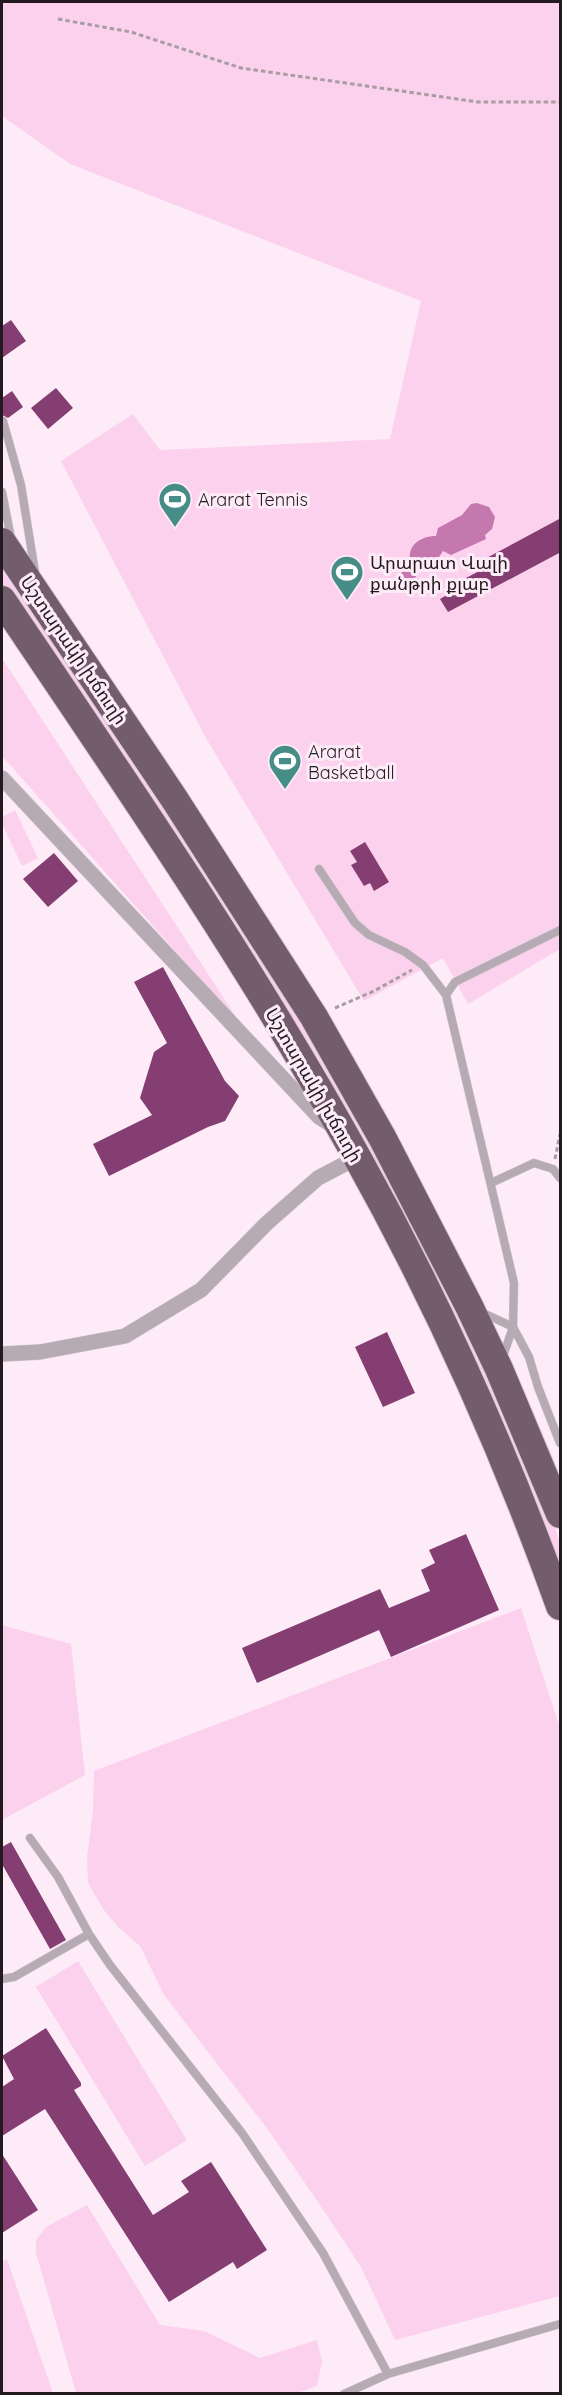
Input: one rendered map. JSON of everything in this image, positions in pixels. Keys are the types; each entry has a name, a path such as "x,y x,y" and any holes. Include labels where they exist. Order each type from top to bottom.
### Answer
{"highway":[{"name":"Աշտարակի խճուղի","path":"2,543 175,800 314,1017 383,1139 469,1306 499,1369 561,1514"},
{"name":"Աշտարակի խճուղի","path":"2,600 155,827 288,1036 358,1157 413,1263 461,1364 533,1530 561,1606"}],"street":[{"path":"2,778 319,1117 343,1132"},
{"path":"2,1353 40,1352 125,1336 201,1290 267,1223 318,1178 358,1157"}],"lane":[{"path":"2,429 3,421 21,484 38,596"},
{"path":"2,492 6,523 19,568"},
{"path":"319,869 362,929 384,944 405,952 423,965 446,995 514,1283 513,1327 499,1369"},
{"path":"446,995 455,982 561,930"},
{"path":"490,1183 534,1163 553,1169 561,1178"},
{"path":"469,1306 513,1327 529,1357 538,1387 561,1443"},
{"path":"30,1838 58,1877 89,1934 110,1965 242,2133 323,2253 388,2374"},
{"path":"2,1978 14,1977 89,1934"},
{"path":"344,2394 388,2374 561,2324"}],"path":[{"path":"58,19 131,32 241,68 478,102 561,102"},
{"path":"314,1017 374,991 423,965"},
{"path":"553,1169 561,1134"}],"shaded area":[{"name":"Արարատ Վալի քանթրի քլաբ","path":"2,2 560,2 560,949 468,1004 443,958 364,1001 207,740 61,461 133,414 160,450 390,439 421,301 70,164 2,116"},
{"path":"477,503 489,507 495,517 492,529 485,535 486,539 451,555 443,551 439,557 419,565 416,577 410,580 404,578 400,569 410,559 414,545 421,539 436,536 438,528 462,515 471,504"},
{"path":"2,561 306,1026 432,1253 553,1522 560,1543 560,1580 499,1427 154,812 2,584"},
{"path":"2,658 242,1026 2,756"},
{"path":"15,810 38,858 22,866 2,824 2,817"},
{"path":"521,1608 560,1728 560,2296 395,2340 361,2267 320,2205 269,2131 164,1995 140,1946 119,1928 103,1909 88,1883 87,1857 93,1810 94,1771"},
{"path":"2,1625 71,1644 85,1775 2,1820"},
{"path":"78,1961 187,2140 145,2166 36,1987"},
{"path":"87,2205 160,2325 204,2331 260,2358 317,2340 322,2362 317,2386 294,2394 76,2393 36,2253 36,2240 46,2227"},
{"path":"7,2259 53,2393 2,2393 2,2262"}],"building":[{"path":"11,320 26,341 2,358 2,326"},
{"path":"56,388 73,408 48,429 31,408"},
{"path":"12,391 23,407 8,418 2,415 2,398"},
{"path":"561,518 561,552 448,612 440,599 450,593 447,588 485,568 481,561"},
{"path":"365,842 389,882 374,891 370,883 364,886 351,865 357,862 350,851"},
{"path":"54,853 78,881 48,907 23,879"},
{"path":"163,967 225,1081 239,1096 225,1121 208,1127 109,1176 93,1144 152,1115 140,1098 154,1052 167,1043 134,982"},
{"path":"387,1332 415,1393 383,1407 355,1347"},
{"path":"466,1534 499,1610 391,1657 379,1630 257,1683 242,1648 380,1589 389,1608 430,1591 421,1570 435,1563 429,1550"},
{"path":"11,1842 66,1940 50,1949 2,1864 2,1847"},
{"path":"46,2028 81,2083 81,2086 74,2090 153,2215 189,2192 181,2181 211,2162 267,2250 237,2269 233,2262 169,2302 45,2109 2,2136 2,2087 14,2079 2,2056"},
{"path":"2,2154 38,2210 2,2233"}],"place":[{"name":"Ararat Tennis","path":"175,528"},
{"name":"Արարատ Վալի քանթրի քլաբ","path":"347,601"},
{"name":"Ararat Basketball","path":"285,790"}]}
